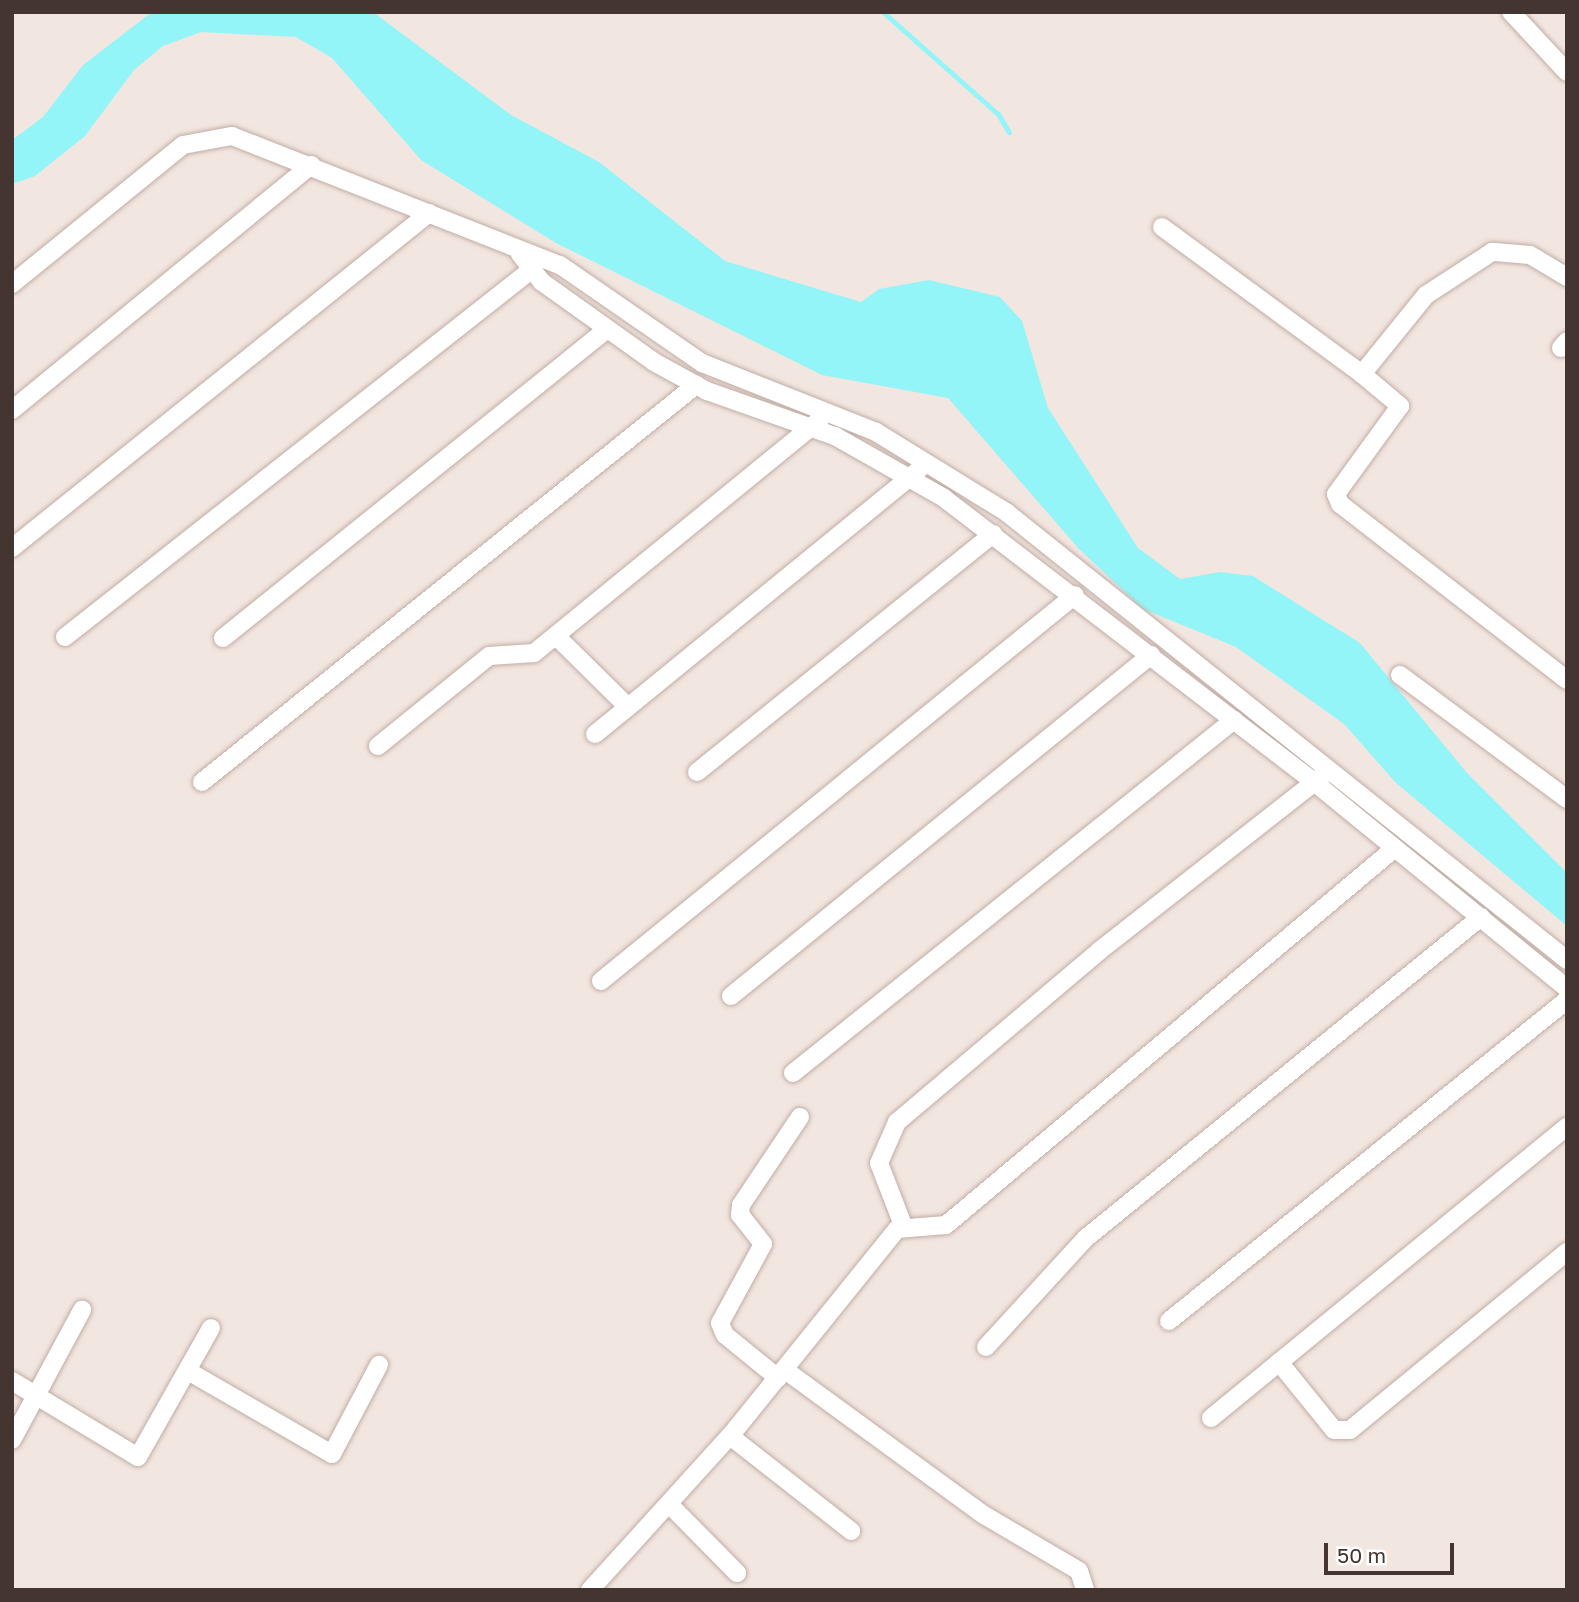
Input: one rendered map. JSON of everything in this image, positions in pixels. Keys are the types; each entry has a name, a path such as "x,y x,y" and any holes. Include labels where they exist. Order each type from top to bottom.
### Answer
{"street":[{"path":"1511,12 1567,72"},
{"path":"12,284 183,145 232,136 429,213 520,254 560,264 702,363 831,411 927,463 1006,512 1333,768 1567,960"},
{"path":"12,411 311,165"},
{"path":"12,548 429,213"},
{"path":"1162,227 1362,374 1400,406 1337,499 1567,680"},
{"path":"1362,374 1426,295 1492,252 1530,255 1567,277"},
{"path":"520,254 531,270 606,330 696,385 813,427 911,477 993,534 1314,782 1567,988"},
{"path":"65,636 531,270"},
{"path":"223,638 606,330"},
{"path":"202,782 696,385"},
{"path":"378,746 489,656 528,656 556,636 831,411"},
{"path":"595,734 927,463"},
{"path":"697,772 993,534"},
{"path":"601,981 1075,595"},
{"path":"556,636 628,707"},
{"path":"731,996 1151,655"},
{"path":"1401,676 1567,799"},
{"path":"793,1073 1234,720"},
{"path":"903,1225 879,1163 897,1122 1333,768"},
{"path":"903,1225 946,1225 1395,848"},
{"path":"986,1347 1086,1238 1481,916"},
{"path":"1169,1321 1567,1000"},
{"path":"800,1117 741,1205 740,1215 763,1244 720,1322 725,1335 984,1515 1079,1571 1085,1590"},
{"path":"1211,1418 1567,1127"},
{"path":"590,1590 730,1436 903,1225"},
{"path":"1279,1362 1334,1430 1350,1430 1567,1252"},
{"path":"12,1440 82,1310"},
{"path":"12,1381 138,1457 211,1328"},
{"path":"188,1371 332,1454 379,1365"},
{"path":"730,1436 851,1531"},
{"path":"669,1504 737,1573"}],"water":[{"path":"152,12 373,12 511,115 599,162 725,261 861,302 879,289 929,280 1000,297 1022,321 1048,408 1138,548 1180,579 1220,572 1253,576 1360,643 1467,773 1567,873 1567,926 1396,783 1344,724 1236,647 1143,609 1079,549 948,398 822,375 556,243 421,160 332,58 296,37 201,32 163,46 134,70 85,136 35,176 12,184 12,140 43,117 83,65"}],"waterway":[{"path":"883,12 998,114 1009,132"}]}
